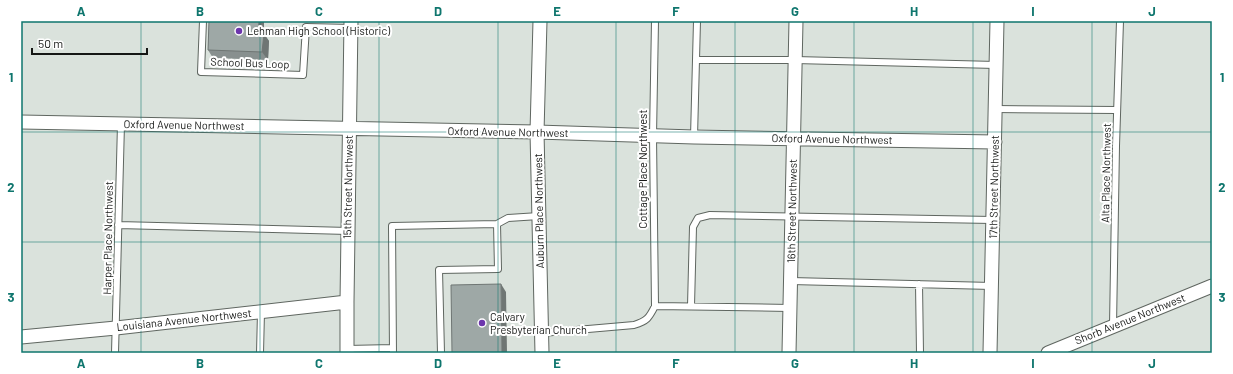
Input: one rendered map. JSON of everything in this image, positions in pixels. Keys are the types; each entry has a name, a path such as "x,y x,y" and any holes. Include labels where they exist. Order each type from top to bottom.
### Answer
{"street":[{"name":"Auburn Place Northwest","path":"540,21 537,132 542,353"},
{"name":"16th Street Northwest","path":"789,353 796,21"},
{"name":"17th Street Northwest","path":"990,353 997,21"},
{"name":"15th Street Northwest","path":"347,351 351,25"},
{"name":"Oxford Avenue Northwest","path":"21,122 994,142"},
{"name":"Shorb Avenue Northwest","path":"1048,353 1062,350 1113,326 1212,286"},
{"name":"Louisiana Avenue Northwest","path":"21,337 347,302"}],"lane":[{"name":"School Bus Loop","path":"203,21 201,72 303,75 306,27 351,25"},
{"name":"Cottage Place Northwest","path":"542,333 634,325 643,322 650,316 655,306 653,136 655,21"},
{"path":"694,137 697,21"},
{"name":"Alta Place Northwest","path":"1113,326 1120,21"},
{"path":"696,60 795,60 996,65"},
{"path":"995,109 1117,110"},
{"name":"Harper Place Northwest","path":"115,353 120,124"},
{"path":"691,306 693,227 698,218 710,215 993,220"},
{"path":"347,351 393,350 392,226 497,224 508,218 539,216"},
{"path":"441,353 439,270 498,269 497,224"},
{"path":"118,225 348,231"},
{"path":"791,281 992,286"},
{"path":"919,284 920,353"},
{"path":"655,306 790,308"},
{"path":"260,353 261,312"}],"building":[{"name":"Lehman High School (Historic)","path":"209,21 259,21 258,34 264,34 262,52 208,50"},
{"name":"Calvary Presbyterian Church","path":"501,284 502,353 452,353 451,285"}],"place":[{"name":"Lehman High School (Historic)","path":"239,31"},
{"name":"Calvary Presbyterian Church","path":"482,323"}]}
